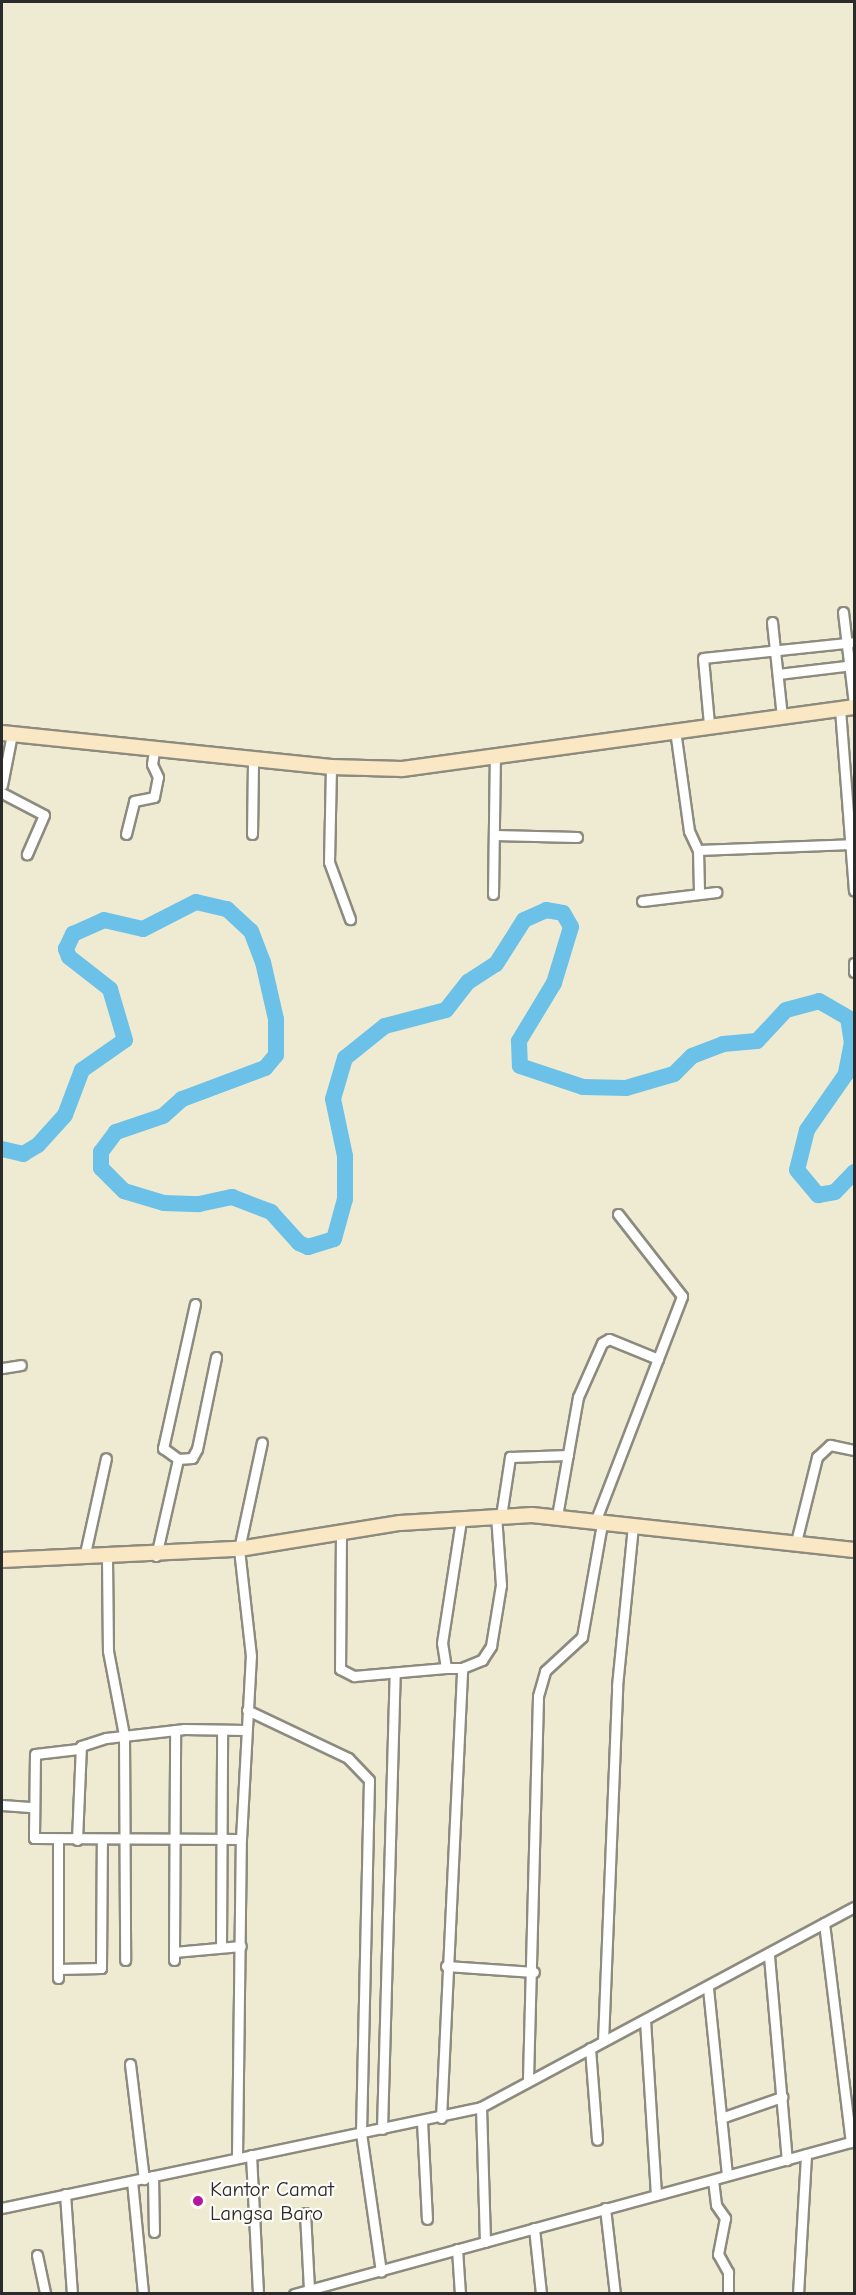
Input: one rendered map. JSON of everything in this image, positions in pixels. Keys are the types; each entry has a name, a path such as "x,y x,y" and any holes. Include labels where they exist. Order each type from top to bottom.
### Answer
{"street":[{"path":"2,784 7,733 154,751 331,767 402,769 708,724 782,717 855,706 850,643 843,612"},
{"path":"772,622 782,717"},
{"path":"708,724 701,660 850,643"},
{"path":"778,674 852,665"},
{"path":"840,709 852,794 851,844 855,890"},
{"path":"675,730 689,831 698,850 699,891"},
{"path":"126,834 134,801 154,797 158,777 152,764 154,751"},
{"path":"493,894 495,757"},
{"path":"252,834 253,759"},
{"path":"331,767 329,862 350,919"},
{"path":"2,793 44,815 27,854"},
{"path":"494,835 577,837"},
{"path":"698,850 851,844"},
{"path":"642,901 699,891 716,892"},
{"path":"528,2079 534,1972 538,1696 545,1671 582,1637 598,1522 681,1290 618,1214"},
{"path":"195,1304 164,1448 178,1459 192,1458 197,1449 216,1357"},
{"path":"557,1516 578,1397 602,1343 609,1339 658,1359"},
{"path":"2,1368 21,1365"},
{"path":"237,2157 241,1839 250,1628 239,1549 262,1442"},
{"path":"796,1542 817,1457 830,1445 855,1450"},
{"path":"341,1531 340,1669 354,1676 462,1668 482,1660 491,1646 501,1585 499,1516 510,1457 568,1455"},
{"path":"84,1558 106,1458"},
{"path":"156,1556 178,1459"},
{"path":"2,1560 156,1556 239,1549 341,1531 499,1516 557,1516 855,1550"},
{"path":"446,1668 443,1617 461,1520"},
{"path":"603,2041 617,1686 633,1525"},
{"path":"107,1558 108,1651 124,1735 125,1960"},
{"path":"441,2118 446,1966 462,1668"},
{"path":"382,2129 395,1674"},
{"path":"247,1710 348,1758 369,1780 361,2133 381,2272"},
{"path":"241,1839 175,1841 34,1838 33,1807 35,1754 78,1749 124,1735 175,1730 245,1730"},
{"path":"175,1730 174,1956 221,1947 241,1946"},
{"path":"221,1947 222,1730"},
{"path":"77,1840 78,1749"},
{"path":"2,1805 33,1807"},
{"path":"58,1839 58,1973 101,1968 102,1840"},
{"path":"2,2208 237,2157 441,2118 481,2107 528,2079 769,1956 855,1907"},
{"path":"294,2294 309,2290 326,2290 457,2249 853,2142 824,1923"},
{"path":"769,1956 787,2160"},
{"path":"446,1966 534,1972"},
{"path":"708,1988 727,2175"},
{"path":"645,2020 656,2195"},
{"path":"590,2048 597,2140"},
{"path":"130,2064 148,2177 154,2232"},
{"path":"721,2118 782,2097"},
{"path":"481,2107 485,2242"},
{"path":"422,2121 427,2219"},
{"path":"798,2294 806,2154"},
{"path":"250,2155 258,2294"},
{"path":"713,2180 716,2205 725,2218 718,2254 728,2272 728,2294"},
{"path":"132,2181 143,2294"},
{"path":"65,2194 72,2294"},
{"path":"605,2208 615,2294"},
{"path":"305,2213 309,2290"},
{"path":"534,2228 541,2294"},
{"path":"457,2249 460,2294"},
{"path":"37,2255 45,2294"}],"waterway":[{"path":"2,1149 23,1154 38,1145 65,1115 82,1070 125,1040 110,989 69,957 66,949 73,934 104,920 143,929 196,902 227,909 251,931 263,962 276,1019 276,1055 265,1068 182,1099 163,1116 116,1132 101,1152 101,1168 124,1191 164,1203 199,1204 232,1197 271,1212 299,1243 308,1247 334,1239 345,1199 345,1156 333,1099 345,1058 385,1026 446,1010 468,982 496,964 524,920 546,910 563,913 571,927 554,983 519,1041 520,1066 583,1087 626,1088 674,1074 692,1056 723,1044 757,1041 786,1010 819,1001 848,1018 852,1042 846,1074 807,1130 797,1170 818,1195 835,1192 854,1172"}],"place":[{"name":"Kantor Camat Langsa Baro","path":"198,2201"}]}
